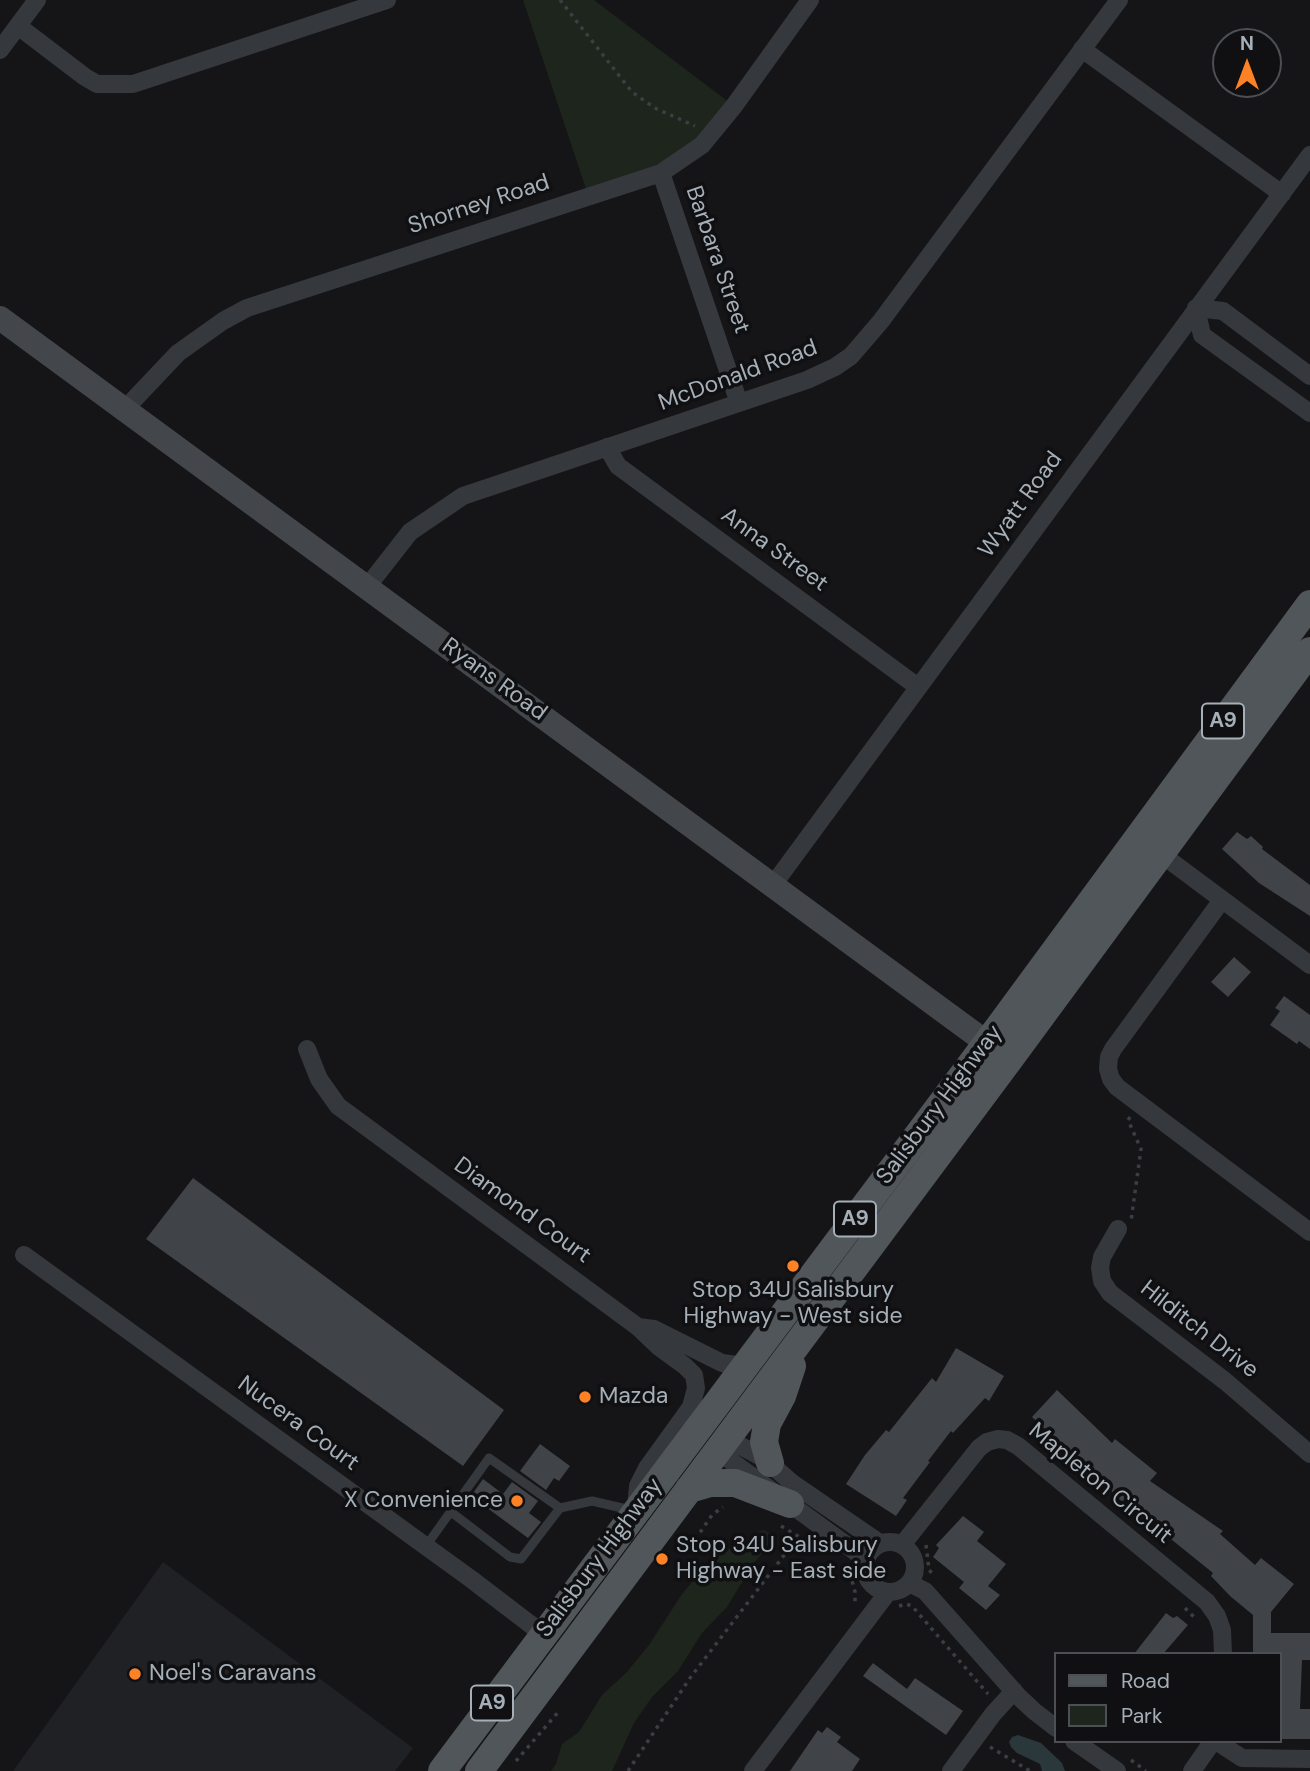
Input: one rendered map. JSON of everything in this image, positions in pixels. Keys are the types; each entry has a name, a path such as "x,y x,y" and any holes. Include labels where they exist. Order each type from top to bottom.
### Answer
{"main road":[{"name":"Salisbury Highway","path":"442,1771 987,1043 1310,604"},
{"name":"Salisbury Highway","path":"479,1771 1310,651"},
{"path":"1137,839 1161,854"},
{"path":"987,1043 1009,1060"},
{"path":"770,1463 764,1442 767,1424 782,1396 800,1340"},
{"path":"596,1564 638,1531 701,1449 723,1443 720,1418 722,1395"},
{"path":"689,1489 710,1483 735,1483 785,1514"}],"street":[{"path":"0,50 37,0"},
{"path":"18,26 97,84 133,84 387,0"},
{"name":"Shorney Road","path":"124,410 178,353 223,321 247,308 661,173 702,145 734,106 810,0"},
{"name":"McDonald Road","path":"367,587 410,532 463,496 807,380 835,367 864,343 1119,0"},
{"path":"1083,49 1282,194"},
{"name":"Wyatt Road","path":"773,885 1310,155"},
{"name":"Barbara Street","path":"661,173 740,403"},
{"path":"1310,376 1223,310 1196,308 1202,335 1310,413"},
{"name":"Ryans Road","path":"0,318 987,1043"},
{"name":"Anna Street","path":"607,447 618,466 918,687"},
{"path":"1161,854 1310,965"},
{"path":"1222,900 1109,1057 1108,1069 1116,1086 1310,1232"},
{"name":"Diamond Court","path":"307,1049 319,1079 338,1106 638,1327 654,1329 722,1363 744,1366"},
{"name":"Hilditch Drive","path":"1124,1227 1102,1256 1102,1281 1110,1293 1266,1414 1310,1454"},
{"name":"Nucera Court","path":"24,1255 543,1634"},
{"path":"635,1511 638,1486 647,1468 691,1406 696,1388 694,1375 659,1348 638,1327"},
{"name":"Mapleton Circuit","path":"902,1545 979,1448 987,1441 1007,1440 1018,1446 1207,1602 1217,1616 1222,1630 1223,1652"},
{"path":"723,1443 739,1445 770,1463 793,1483 881,1544"},
{"path":"723,1443 731,1461 785,1514 856,1552 866,1570 875,1588 896,1592 909,1583 915,1570 912,1556 902,1545 888,1542 873,1548 866,1570 865,1605 754,1771"},
{"path":"909,1583 925,1591 1014,1691 1034,1712 1054,1727"},
{"path":"854,1621 869,1619 888,1592"},
{"path":"951,1771 993,1714 1014,1691"},
{"path":"1077,1743 1115,1770"},
{"path":"1192,1771 1213,1743"},
{"path":"1217,1743 1242,1758 1310,1759"}],"lane":[{"path":"426,1546 489,1458 560,1508"},
{"path":"451,1512 510,1556 521,1559 560,1508 592,1501 635,1511"}],"path":[{"path":"560,0 632,93 655,108 695,126"},
{"path":"1124,1227 1140,1149 1128,1120 1139,1103"},
{"path":"674,1542 688,1550 712,1515 722,1507 733,1505"},
{"path":"785,1514 798,1536 825,1552"},
{"path":"628,1771 691,1678 798,1536"},
{"path":"929,1540 925,1546 929,1570 937,1579"},
{"path":"845,1566 853,1577 856,1603 854,1621"},
{"path":"1177,1602 1203,1625"},
{"path":"892,1614 900,1605 912,1606 988,1694"},
{"path":"511,1766 560,1710"},
{"path":"989,1747 1030,1771"}],"shaded area":[{"path":"163,1562 413,1748 395,1771 13,1771"},
{"path":"1018,1735 1041,1743 1062,1763 1065,1771 1042,1771 1040,1764 1017,1753 1009,1742 1012,1737"}],"green space":[{"path":"523,0 594,0 734,106 661,173 588,195"},
{"path":"763,1530 775,1536 752,1566 727,1607 702,1633 678,1671 652,1697 634,1723 612,1771 551,1771 562,1744 579,1732 602,1695 626,1673 649,1645 682,1594 703,1569 720,1554"}],"building":[{"path":"1237,832 1247,839 1251,836 1262,849 1310,885 1310,916 1259,883 1222,849"},
{"path":"1234,957 1251,972 1228,997 1211,982"},
{"path":"1284,996 1310,1015 1310,1049 1299,1041 1297,1044 1270,1025 1280,1011 1275,1008"},
{"path":"193,1178 504,1410 463,1466 146,1239"},
{"path":"956,1348 1004,1376 989,1401 985,1398 953,1433 951,1431 903,1498 907,1500 896,1516 846,1484 886,1430 889,1432 932,1378 936,1382"},
{"path":"1057,1390 1112,1443 1115,1439 1157,1473 1150,1481 1223,1531 1220,1534 1255,1565 1261,1558 1294,1584 1271,1612 1271,1633 1310,1633 1310,1660 1302,1660 1300,1709 1310,1709 1310,1739 1282,1739 1282,1652 1253,1652 1253,1615 1230,1596 1211,1576 1213,1573 1156,1527 1135,1514 1107,1487 1105,1489 1032,1417"},
{"path":"540,1444 570,1466 559,1481 554,1478 546,1490 520,1471"},
{"path":"483,1479 503,1494 512,1482 538,1501 529,1513 541,1522 528,1538 471,1496"},
{"path":"963,1516 984,1532 977,1541 1006,1564 988,1586 1000,1595 986,1610 959,1588 964,1582 933,1557 939,1548 936,1545"},
{"path":"1166,1613 1173,1618 1177,1616 1188,1625 1165,1652 1136,1652"},
{"path":"873,1663 907,1689 915,1678 963,1711 946,1735 863,1676"},
{"path":"827,1727 841,1737 837,1742 860,1759 852,1771 790,1771 818,1730 822,1733"}],"place":[{"name":"Stop 34U Salisbury Highway - West side","path":"793,1266"},
{"name":"Mazda","path":"585,1397"},
{"name":"X Convenience","path":"517,1501"},
{"name":"Stop 34U Salisbury Highway - East side","path":"662,1559"},
{"name":"Noel's Caravans","path":"135,1674"}]}
